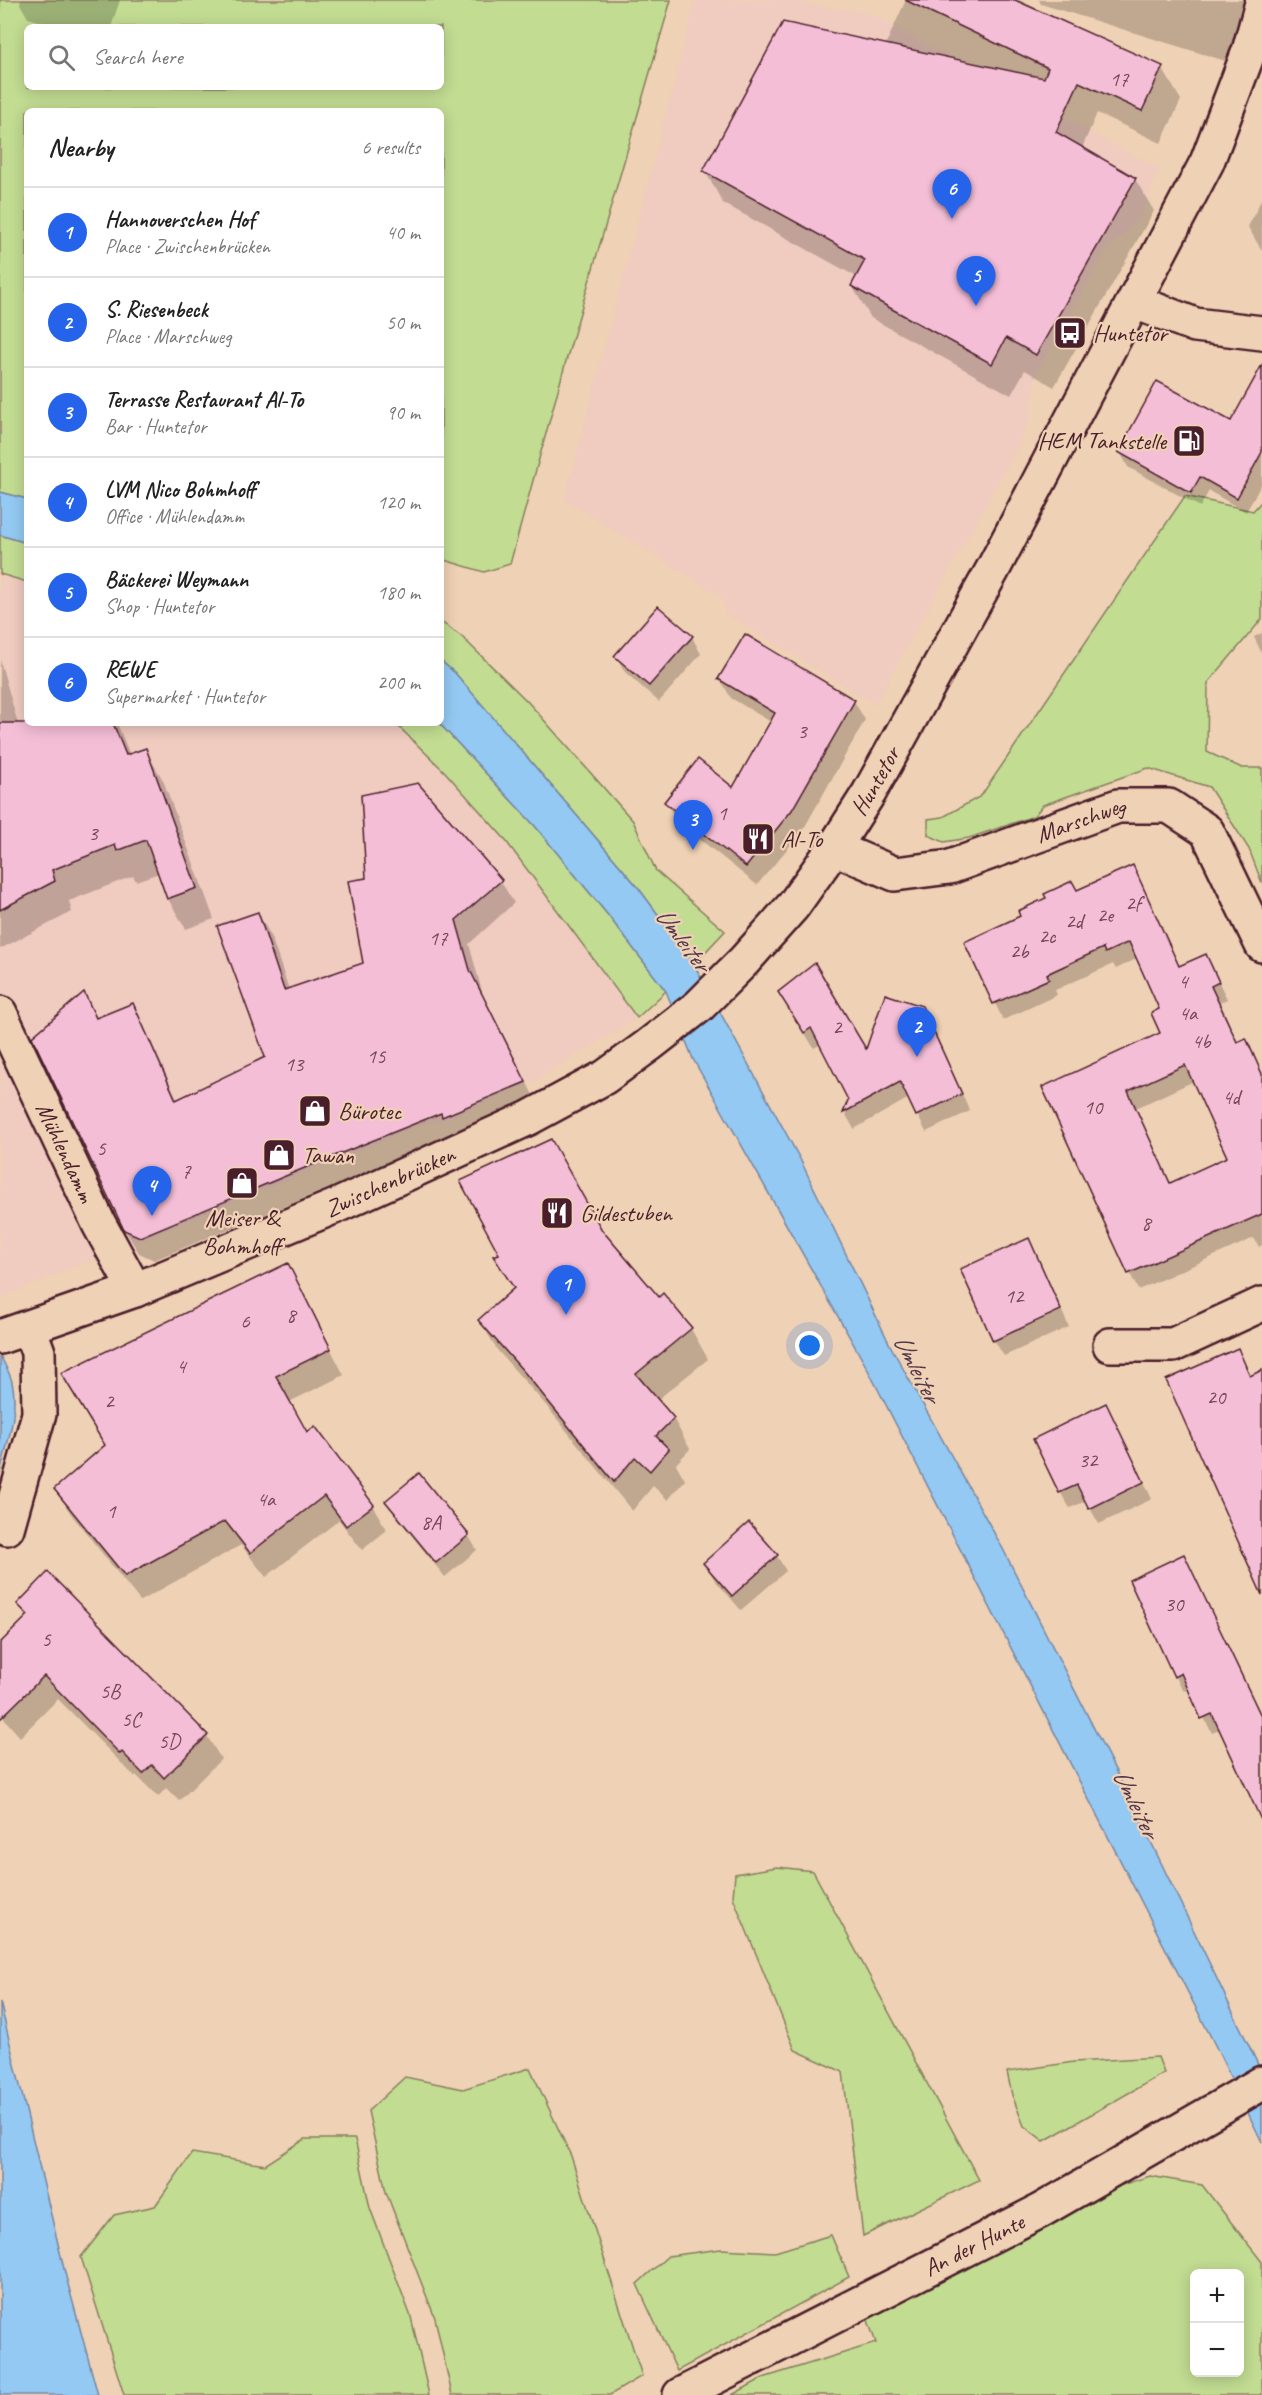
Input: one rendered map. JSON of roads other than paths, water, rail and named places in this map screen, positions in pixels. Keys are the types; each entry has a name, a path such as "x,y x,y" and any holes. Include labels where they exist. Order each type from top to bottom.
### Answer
{"street":[{"name":"Huntetor","path":"744,962 793,906 869,793 993,569 1207,162 1249,51 1262,3"},
{"path":"1135,302 1195,325 1262,333"},
{"name":"Marschweg","path":"834,848 896,874 950,867 1118,806 1169,806 1207,831 1262,945"},
{"name":"Zwischenbrücken","path":"15,1333 135,1290 336,1206 529,1118 605,1077 699,1006 744,962"},
{"name":"Mühlendamm","path":"0,1013 99,1224 135,1290"},
{"path":"1110,1345 1173,1345 1262,1304"},
{"path":"6,1528 39,1414 38,1352 15,1333"},
{"name":"An der Hunte","path":"680,2395 1040,2211 1262,2083"}],"water":[{"path":"0,492 24,498 24,542 0,535"},
{"path":"444,664 455,673 637,886 691,959 800,1159 890,1345 1003,1549 1138,1815 1262,2073 1262,2142 1213,2041 867,1368 693,1059 666,991 535,826 442,726 444,726"},
{"path":"0,1355 11,1379 14,1404 11,1428 0,1473"},
{"path":"0,2002 65,2273 98,2395 0,2395"}],"place":[{"name":"REWE","path":"952,219"},
{"name":"Bäckerei Weymann","path":"976,306"},
{"name":"Huntetor","path":"1070,333"},
{"name":"HEM Tankstelle","path":"1189,441"},
{"name":"Al-To","path":"758,839"},
{"name":"Terrasse Restaurant Al-To","path":"693,850"},
{"name":"S. Riesenbeck","path":"917,1057"},
{"name":"Bürotec","path":"315,1111"},
{"name":"Tawan","path":"279,1155"},
{"name":"Meiser & Bohmhoff","path":"242,1183"},
{"name":"Gildestuben","path":"557,1213"},
{"name":"LVM Nico Bohmhoff","path":"152,1216"},
{"name":"Hannoverschen Hof","path":"566,1315"}],"water label":[{"name":"Umleiter","path":"683,939"},
{"name":"Umleiter","path":"917,1368"},
{"name":"Umleiter","path":"1136,1803"}]}
